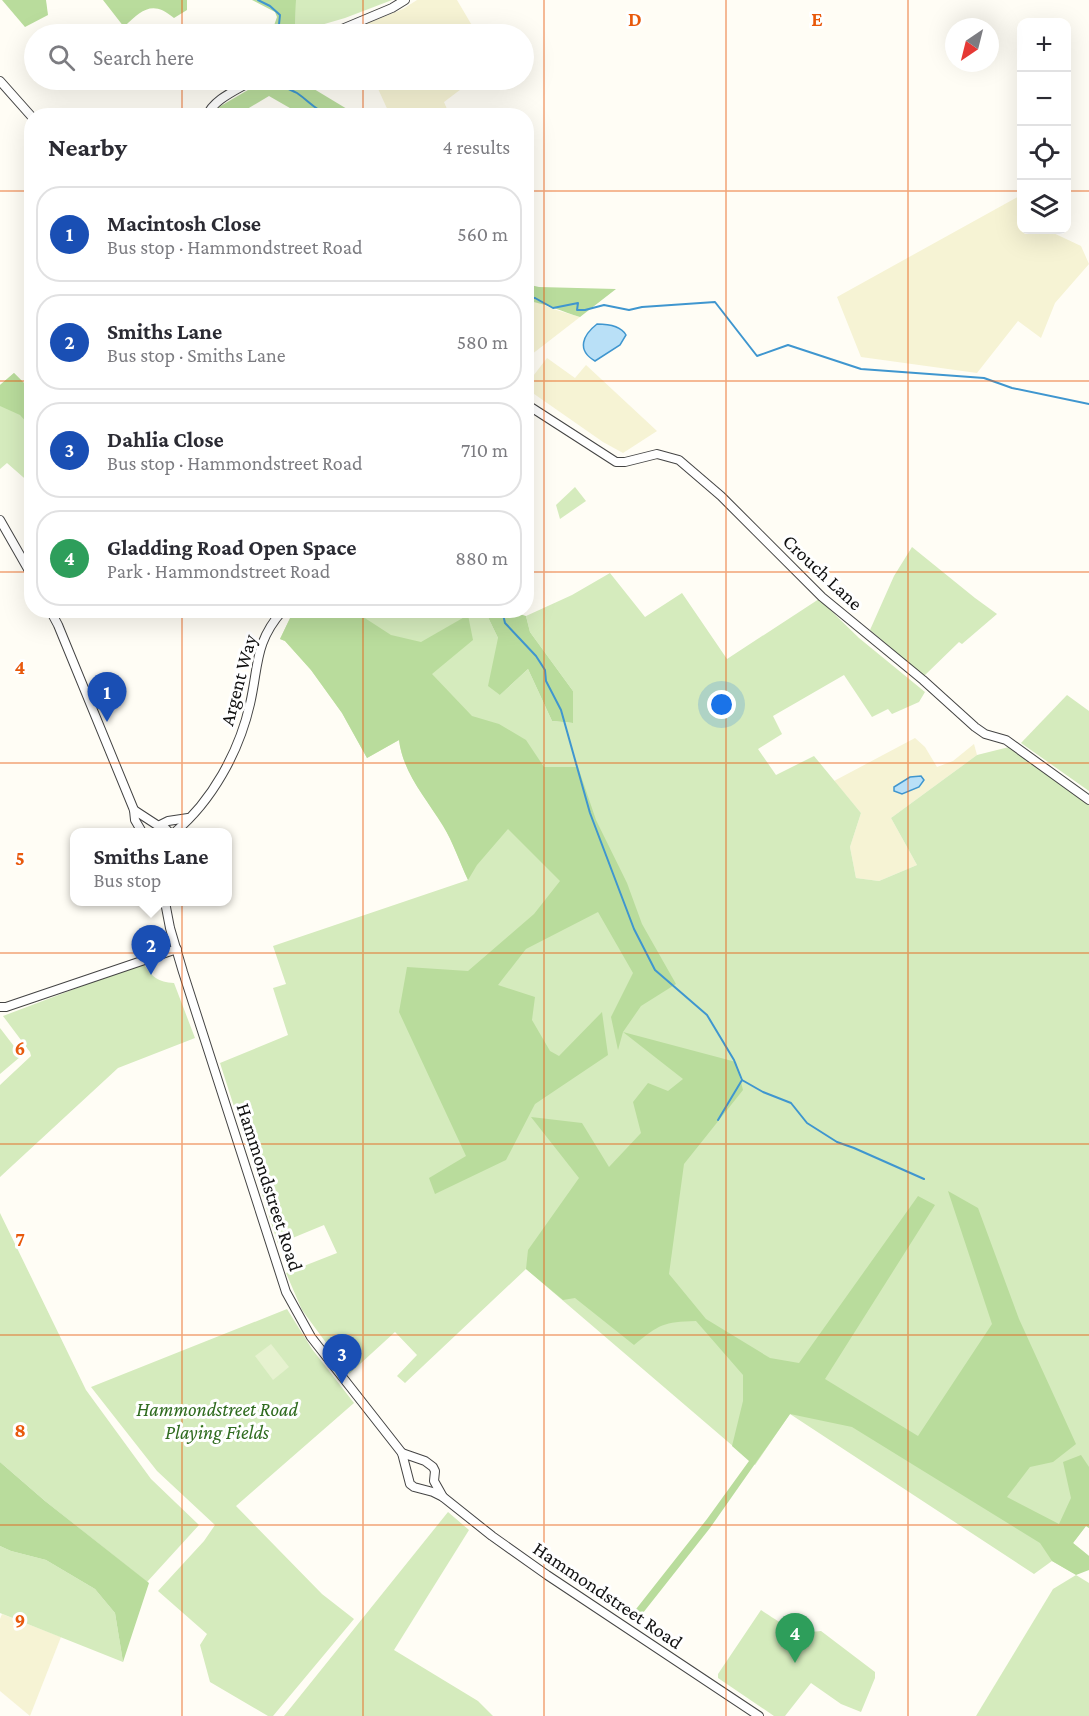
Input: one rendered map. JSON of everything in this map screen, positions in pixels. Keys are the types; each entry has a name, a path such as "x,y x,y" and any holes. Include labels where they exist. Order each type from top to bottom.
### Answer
{"street":[{"path":"354,24 405,0"},
{"path":"0,81 24,108"},
{"path":"211,108 237,90"},
{"name":"Crouch Lane","path":"534,409 613,460 625,462 657,454 679,460 721,496 827,602 923,680 975,727 985,734 1006,740 1089,800"},
{"path":"0,520 24,562"},
{"path":"54,618 140,828"},
{"name":"Argent Way","path":"180,828 208,797 243,730 261,646 277,618"},
{"path":"134,810 163,828"},
{"path":"152,828 168,821 188,818"},
{"name":"Hammondstreet Road","path":"166,906 177,949 286,1292 311,1337 402,1453 410,1484 443,1497 492,1536 538,1568 759,1716"},
{"path":"0,1007 6,1007 177,949"},
{"path":"402,1453 420,1460"},
{"path":"407,1470 410,1465 420,1460"},
{"name":"Hammondstreet Road","path":"420,1460 430,1463 433,1467 434,1481 443,1497"},
{"path":"423,1489 428,1488 434,1481"}],"shaded area":[{"path":"417,0 457,0 471,24 366,24 403,9"},
{"path":"379,90 460,90 444,102 447,108 387,108"},
{"path":"1017,197 1017,234 1056,234 1081,246 1089,264 1055,303 1041,338 1018,321 977,373 861,357 837,297"},
{"path":"534,302 580,317 534,353"},
{"path":"547,358 575,378 586,365 657,431 623,453 603,442 534,394 534,375"},
{"path":"915,738 925,747 937,767 953,761 974,744 977,755 891,818 917,865 879,881 856,878 850,847 861,813 834,781"},
{"path":"2,1614 61,1637 30,1716 0,1691 0,1619"}],"green space":[{"path":"2,0 46,0 48,15 24,26"},
{"path":"103,0 187,0 187,10 174,18 167,12 154,8 142,11 127,24 122,24"},
{"path":"252,0 296,0 295,24 275,24 277,17 275,12"},
{"path":"296,0 392,0 324,24 295,24"},
{"path":"248,90 316,90 345,108 290,108 269,96 249,108 219,107"},
{"path":"534,286 616,289 580,317 534,302"},
{"path":"14,373 24,383 24,478 7,463 0,469 0,385"},
{"path":"14,373 24,383 24,419 20,415 0,406 0,385"},
{"path":"575,487 586,501 560,519 556,505"},
{"path":"912,547 997,614 962,644 959,642 924,676 870,630 894,576"},
{"path":"610,573 645,617 682,593 727,659 819,599 859,638 925,692 919,702 892,714 888,709 872,717 844,675 773,716 782,734 758,749 776,775 814,756 861,813 850,847 856,878 879,881 917,865 891,818 977,755 1009,747 1089,803 1089,1528 1086,1526 1073,1543 1089,1556 1073,1573 1052,1561 1034,1574 790,1414 755,1465 526,1269 405,1383 397,1376 417,1355 395,1332 349,1374 302,1310 286,1273 337,1253 324,1225 278,1244 220,1063 288,1035 273,988 286,984 273,946 468,880 447,832 410,774 399,740 367,758 342,713 311,670 285,641 280,639 290,618 488,618 498,638 500,695 528,669 552,721 572,723 573,691 530,632 526,618 534,618 534,612 572,595"},
{"path":"290,618 365,618 391,635 421,642 463,618 469,618 473,640 432,674 472,716 499,724 526,740 544,767 578,767 596,820 627,883 642,924 676,984 641,1006 623,1032 618,1050 611,1017 633,973 598,912 526,949 498,985 535,997 532,1020 550,1051 559,1056 602,1012 608,1055 535,1104 506,1160 435,1194 429,1178 466,1156 399,1012 407,967 468,971 534,914 560,881 508,829 477,865 468,880 447,832 410,774 399,740 367,758 342,713 311,670 285,641 280,639"},
{"path":"488,618 526,618 530,632 573,691 573,723 552,721 528,669 500,695 488,686 498,638"},
{"path":"1067,695 1089,711 1089,791 1021,743"},
{"path":"143,963 156,978 174,983 195,1038 118,1068 0,1177 0,1085 31,1056 3,1016"},
{"path":"0,1028 20,1057 0,1074"},
{"path":"623,1032 736,1062 743,1090 684,1164 669,1274 706,1319 770,1358 799,1363 918,1196 935,1205 825,1379 918,1436 992,1324 948,1191 978,1208 1019,1319 1076,1444 1053,1462 1030,1467 1007,1497 1059,1524 1071,1498 1063,1462 1081,1455 1089,1467 1089,1528 1086,1526 1073,1543 1089,1556 1089,1570 1076,1575 1052,1561 1040,1543 852,1427 790,1414 710,1528 635,1623 629,1618 707,1519 749,1461 732,1446 743,1401 743,1375 696,1321 669,1323 634,1345 575,1298 563,1300 526,1269 528,1250 579,1178 531,1117 582,1123 609,1167 641,1133 633,1102 648,1083 668,1091 683,1079"},
{"path":"0,1213 86,1390 151,1479 199,1525 147,1582 0,1462"},
{"name":"Hammondstreet Road Playing Fields","path":"287,1309 312,1349 354,1403 236,1506 322,1594 354,1619 273,1716 268,1716 210,1682 200,1645 207,1634 158,1591 204,1541 215,1525 157,1471 91,1387"},
{"path":"271,1344 289,1367 273,1380 255,1356"},
{"path":"0,1462 45,1501 149,1583 123,1662 115,1613 95,1589 46,1560 0,1546"},
{"path":"448,1512 469,1530 394,1650 478,1701 493,1716 284,1716"},
{"path":"0,1546 46,1560 95,1589 115,1613 123,1662 0,1613"},
{"path":"1076,1575 1089,1583 1089,1716 976,1716 1053,1589"},
{"path":"761,1610 783,1624 796,1629 821,1631 875,1672 875,1678 861,1712 841,1704 811,1683 785,1716 774,1716 718,1678 718,1674"}],"water":[{"path":"597,324 617,328 626,335 620,345 595,361 585,352 584,342 588,333"},
{"path":"921,776 924,780 919,787 902,794 894,791 894,787 910,777"}],"waterway":[{"path":"258,0 270,6 280,15 279,24"},
{"path":"290,90 316,108"},
{"path":"534,298 553,308 578,303 577,310 604,305 629,310 715,302 757,356 788,345 861,369 984,378 1012,388 1089,404"},
{"path":"504,618 505,623 536,656 545,670 546,681 561,710 590,813 634,929 655,970 707,1015 734,1060 742,1080"},
{"path":"718,1120 742,1080 763,1092 791,1103 807,1123 837,1142 924,1179"}],"place":[{"name":"Macintosh Close","path":"107,722"},
{"name":"Smiths Lane","path":"151,975"},
{"name":"Dahlia Close","path":"342,1384"},
{"name":"Gladding Road Open Space","path":"795,1663"}]}
